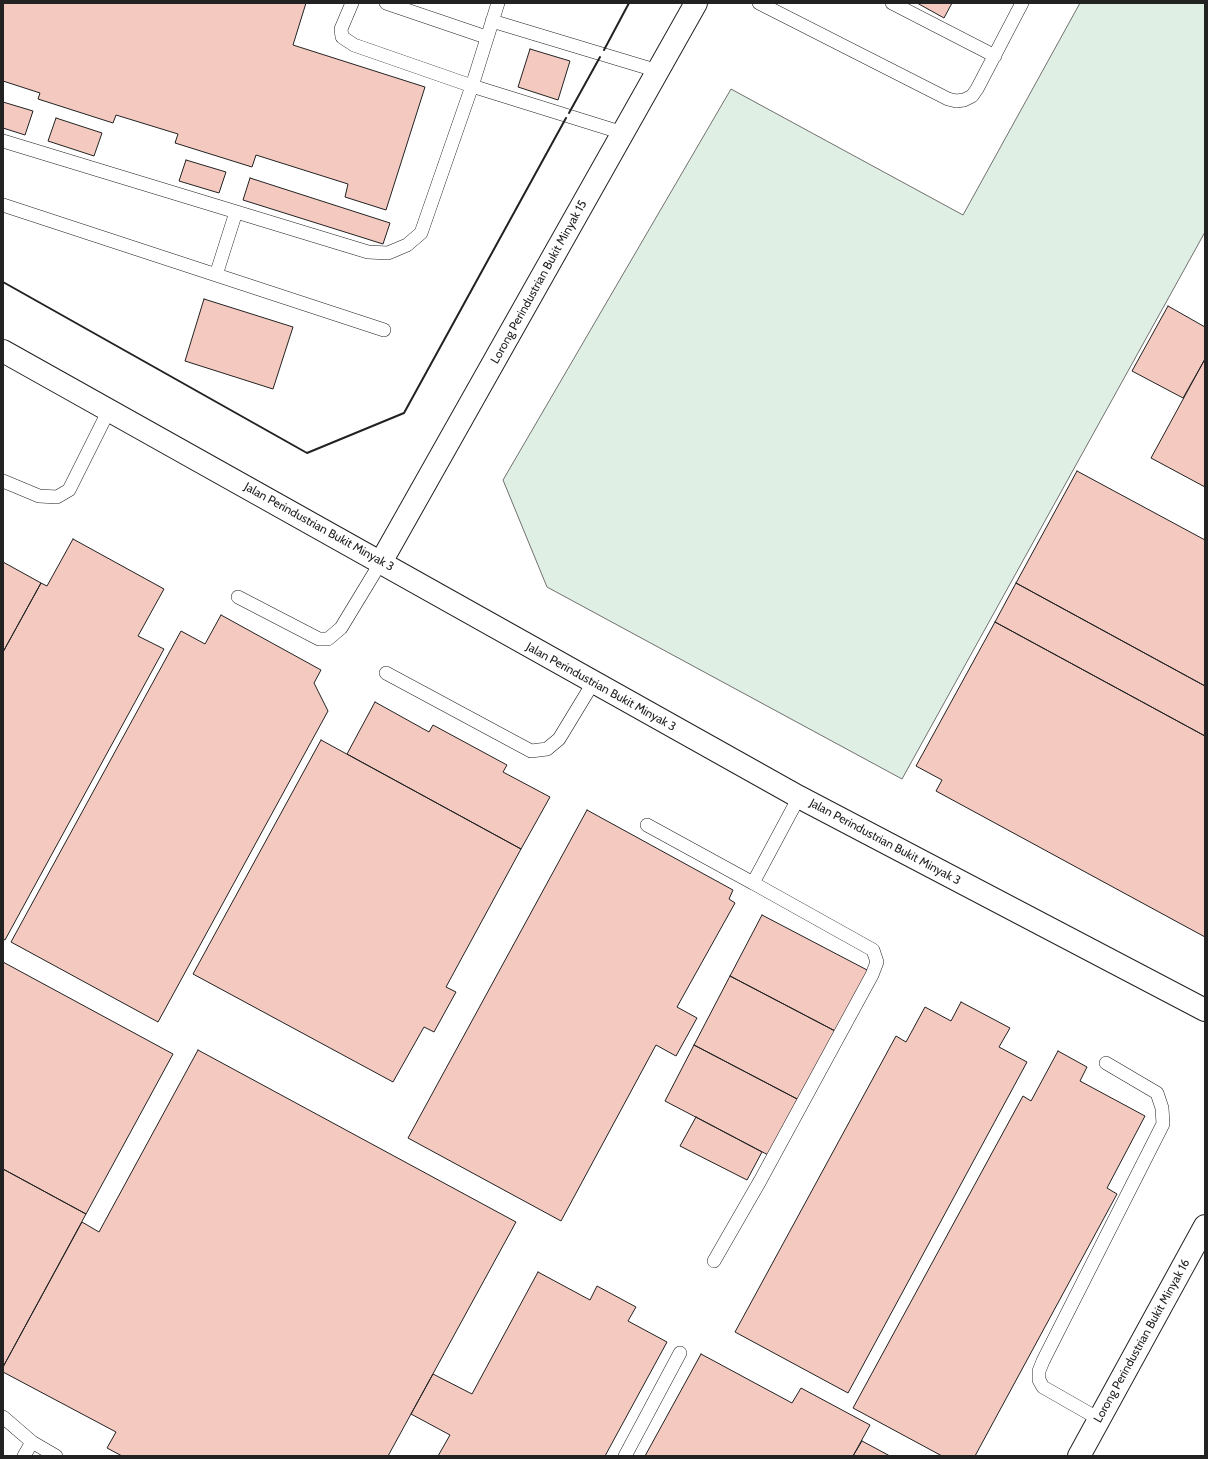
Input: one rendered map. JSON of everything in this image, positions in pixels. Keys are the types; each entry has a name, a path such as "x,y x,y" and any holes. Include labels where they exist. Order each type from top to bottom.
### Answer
{"street":[{"name":"Lorong Perindustrian Bukit Minyak 15","path":"381,562 696,3"},
{"name":"Jalan Perindustrian Bukit Minyak 3","path":"3,351 381,562 593,683 799,797 1205,1010"},
{"name":"Lorong Perindustrian Bukit Minyak 16","path":"1079,1456 1205,1226"}],"lane":[{"path":"352,3 342,29 342,37 354,45 472,86 623,133"},
{"path":"386,3 486,37"},
{"path":"3,141 368,252 388,253 407,245 421,233 472,86 486,37 498,3"},
{"path":"759,3 941,95 956,101 972,96 995,56 1022,3"},
{"path":"892,3 995,56"},
{"path":"492,21 658,70"},
{"path":"3,205 384,330"},
{"path":"216,275 236,212"},
{"path":"3,481 39,496 57,497 69,490 109,410"},
{"path":"238,596 319,639 328,639 340,628 381,562"},
{"path":"386,673 530,751 547,749 559,739 593,683"},
{"path":"753,883 799,797"},
{"path":"647,825 873,950 877,962 872,975 714,1262"},
{"path":"1099,1420 1043,1387 1039,1380 1039,1371 1162,1124 1162,1108 1157,1093 1106,1063"},
{"path":"625,1456 680,1353"},
{"path":"3,1417 32,1442 56,1456"},
{"path":"24,1456 32,1442"}],"green space":[{"path":"1080,3 1205,3 1205,232 902,779 547,587 503,480 731,89 963,215"}],"building":[{"path":"3,3 306,3 293,45 425,87 386,210 345,197 348,184 256,155 252,167 175,143 178,134 116,115 113,123 38,99 40,93 3,81"},
{"path":"917,3 952,3 944,18"},
{"path":"530,49 570,61 558,100 518,87"},
{"path":"3,102 33,111 25,135 3,128"},
{"path":"56,118 102,133 94,156 48,141"},
{"path":"186,160 226,172 219,193 179,181"},
{"path":"250,178 390,223 383,244 243,200"},
{"path":"204,299 293,327 273,389 185,361"},
{"path":"1168,306 1205,327 1205,359 1183,398 1132,371"},
{"path":"1205,359 1205,487 1151,458"},
{"path":"1077,471 1205,540 1205,686 1016,583"},
{"path":"73,539 164,589 138,636 164,649 5,940 3,939 3,652 41,583 47,586"},
{"path":"3,562 41,583 3,652"},
{"path":"1016,583 1205,686 1205,736 995,622"},
{"path":"221,615 321,670 314,683 328,711 158,1022 11,942 181,631 205,644"},
{"path":"995,622 1205,736 1205,937 936,791 942,780 916,766"},
{"path":"375,702 429,732 433,725 507,765 503,772 550,797 521,849 347,754"},
{"path":"321,740 521,849 446,987 456,992 434,1032 424,1027 393,1082 193,974"},
{"path":"587,810 733,890 729,899 735,903 677,1007 697,1018 676,1056 656,1045 561,1221 408,1138"},
{"path":"762,915 869,971 837,1032 730,976"},
{"path":"3,962 173,1054 86,1214 3,1169"},
{"path":"730,976 837,1032 801,1101 694,1045"},
{"path":"961,1002 1010,1028 999,1047 1027,1062 848,1393 735,1332 896,1036 906,1042 925,1007 951,1021"},
{"path":"694,1045 801,1101 772,1157 665,1101"},
{"path":"198,1050 516,1222 388,1456 122,1456 107,1448 116,1432 3,1372 3,1367 82,1222 99,1232"},
{"path":"1058,1051 1087,1067 1080,1081 1145,1116 1107,1188 1117,1194 975,1456 942,1456 853,1408 1023,1096 1031,1101"},
{"path":"696,1117 762,1152 747,1180 680,1146"},
{"path":"3,1169 86,1214 3,1367"},
{"path":"538,1272 590,1300 597,1286 636,1307 628,1321 667,1342 605,1456 438,1456 450,1435 411,1414 433,1374 472,1394"},
{"path":"701,1354 792,1403 801,1388 870,1425 853,1456 645,1456"},
{"path":"862,1441 890,1456 853,1456"}],"wall":[{"path":"604,50 629,3"},
{"path":"569,113 600,57"},
{"path":"3,282 307,453 404,413 566,118"}]}
